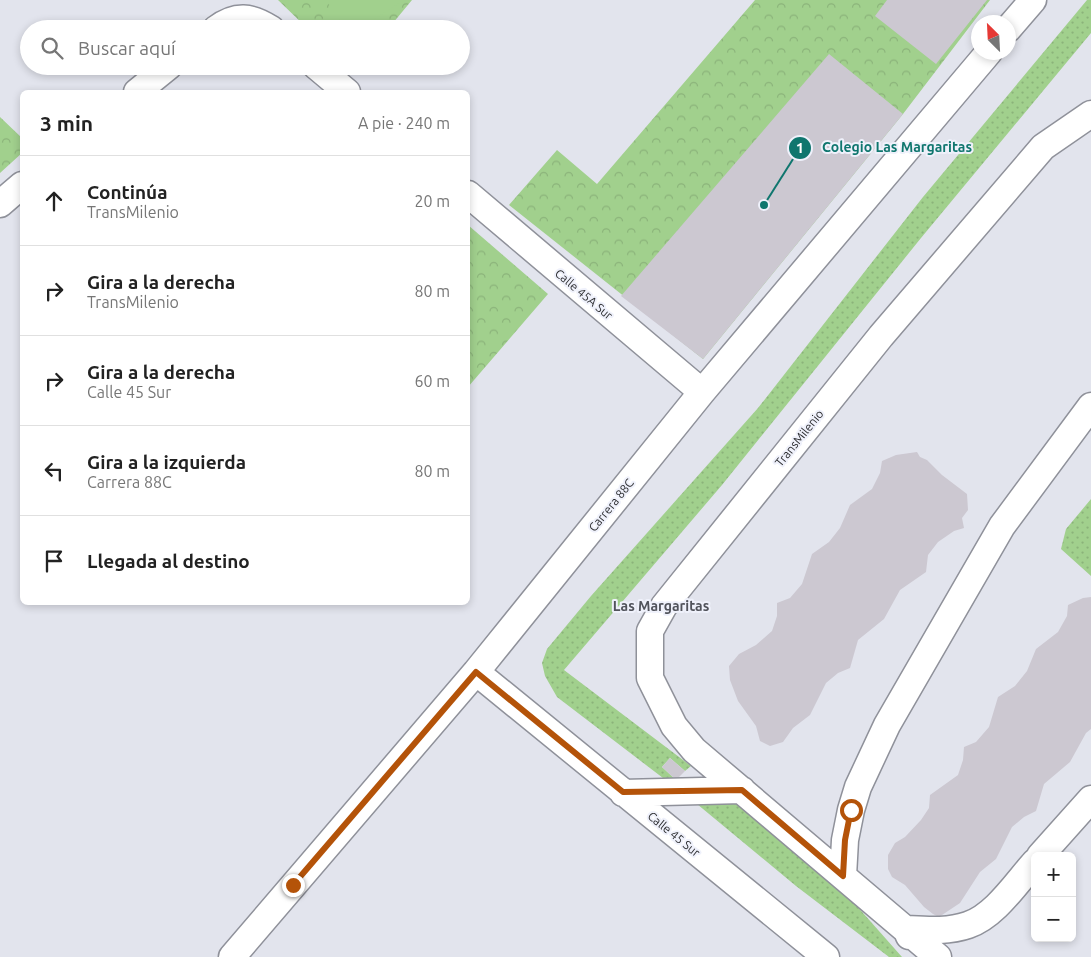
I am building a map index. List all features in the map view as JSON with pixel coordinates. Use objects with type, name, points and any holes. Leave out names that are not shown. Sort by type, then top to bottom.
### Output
[{"type":"street","points":[[1016,20],[1033,0]]},
{"type":"street","points":[[231,20],[247,17],[253,20]]},
{"type":"street","name":"Carrera 88C","points":[[232,957],[476,672],[702,392],[982,60]]},
{"type":"street","points":[[139,90],[158,75]]},
{"type":"street","points":[[327,75],[345,90]]},
{"type":"street","name":"TransMilenio","points":[[938,957],[694,750],[674,726],[650,678],[650,631],[664,606],[881,336],[1043,147],[1091,114]]},
{"type":"street","points":[[0,204],[20,187]]},
{"type":"street","name":"Calle 45A Sur","points":[[470,196],[702,392]]},
{"type":"street","points":[[843,876],[845,840],[851,810],[858,787],[887,725],[1002,526],[1091,406]]},
{"type":"street","name":"Calle 45 Sur","points":[[476,672],[826,957]]},
{"type":"street","points":[[623,792],[742,790]]},
{"type":"street","points":[[1044,852],[1091,799]]},
{"type":"street","points":[[918,957],[906,930],[941,930],[968,925],[992,910],[1031,866]]},
{"type":"green space","points":[[278,0],[412,0],[395,20],[299,20]]},
{"type":"green space","points":[[326,0],[404,0],[373,20],[339,20]]},
{"type":"green space","points":[[755,0],[990,0],[979,15],[971,15],[971,25],[903,114],[703,359],[509,205],[557,150],[597,184]]},
{"type":"green space","points":[[1087,0],[1091,0],[1091,33],[921,238],[722,485],[564,670],[691,766],[685,771],[670,758],[662,767],[676,780],[663,778],[557,697],[545,676],[542,663],[547,649],[591,596],[758,408],[923,197]]},
{"type":"green space","points":[[0,117],[20,136],[20,155],[0,173]]},
{"type":"green space","points":[[470,227],[548,294],[470,385]]},
{"type":"green space","points":[[1091,499],[1091,576],[1061,549],[1066,529]]},
{"type":"green space","points":[[735,803],[840,887],[902,957],[889,957],[796,886],[697,804]]},
{"type":"building","points":[[887,0],[987,0],[975,15],[971,15],[971,20],[936,64],[875,16]]},
{"type":"building","points":[[829,54],[903,114],[703,359],[621,296]]},
{"type":"building","points":[[917,452],[920,457],[927,460],[942,475],[967,494],[968,510],[962,518],[964,528],[954,531],[938,542],[928,555],[926,572],[900,590],[884,619],[858,640],[850,668],[838,673],[826,683],[810,715],[793,728],[783,742],[770,746],[760,741],[756,726],[738,701],[730,680],[729,666],[739,654],[756,645],[772,631],[777,616],[777,603],[790,598],[802,584],[812,554],[829,542],[840,528],[850,505],[872,489],[880,473],[882,461],[896,455]]},
{"type":"building","points":[[1091,597],[1091,729],[1086,733],[1070,762],[1044,784],[1036,811],[1024,817],[1012,827],[996,859],[980,872],[960,903],[939,917],[924,907],[905,885],[892,877],[888,869],[888,855],[895,843],[905,837],[921,820],[929,808],[930,795],[958,775],[963,760],[964,747],[976,742],[989,727],[998,697],[1015,686],[1027,671],[1036,649],[1058,632],[1067,616],[1068,605],[1083,598]]},
{"type":"building","points":[[670,758],[685,771],[676,780],[662,767]]},
{"type":"place","name":"Colegio Las Margaritas","points":[[764,205]]},
{"type":"district","name":"Las Margaritas","points":[[661,606]]},
{"type":"route","points":[[293,885],[476,672],[623,792],[742,790],[843,876],[845,840],[851,810]]}]
